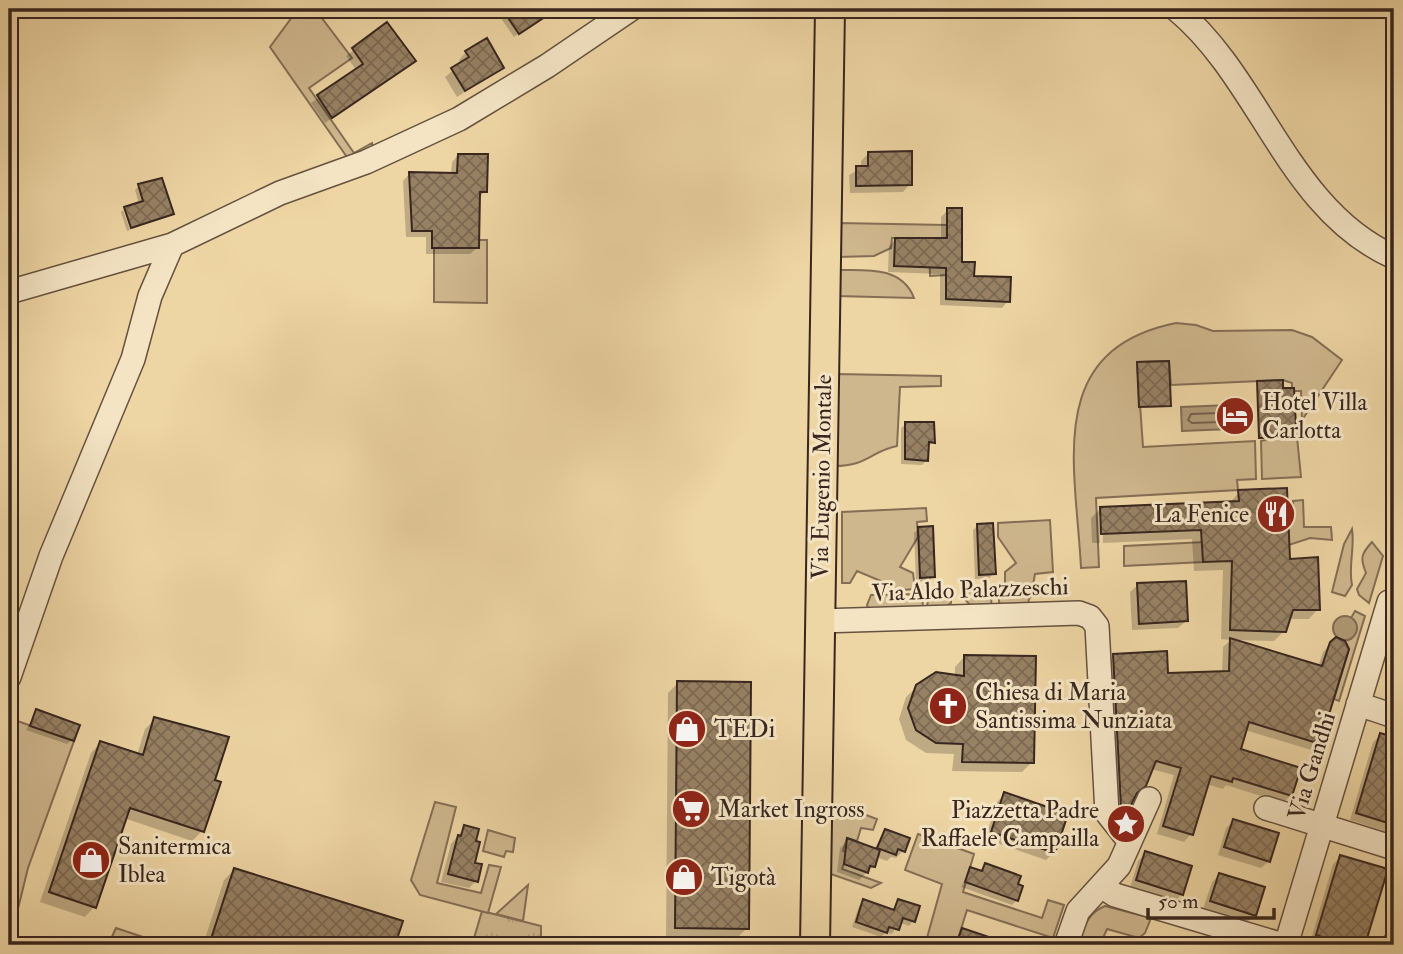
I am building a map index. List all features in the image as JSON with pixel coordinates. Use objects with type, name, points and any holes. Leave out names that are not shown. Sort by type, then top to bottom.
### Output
[{"type":"main road","name":"Via Eugenio Montale","points":[[815,945],[830,9]]},
{"type":"street","points":[[9,292],[172,245],[280,193],[366,162],[459,119],[547,66],[631,9]]},
{"type":"street","points":[[1176,9],[1225,64],[1323,205],[1347,226],[1394,257]]},
{"type":"street","points":[[9,677],[51,556],[134,359],[150,296],[172,245]]},
{"type":"street","name":"Via Gandhi","points":[[1284,945],[1389,602]]},
{"type":"street","name":"Via Aldo Palazzeschi","points":[[820,621],[1079,613],[1090,617],[1097,626],[1107,813],[1129,841]]},
{"type":"street","points":[[1358,705],[1394,716]]},
{"type":"street","points":[[1066,945],[1078,911],[1119,866],[1150,799]]},
{"type":"street","points":[[1266,807],[1394,848]]},
{"type":"street","points":[[1101,886],[1115,895],[1284,945]]},
{"type":"green space","points":[[298,9],[315,9],[352,58],[309,88],[354,153],[372,143],[373,148],[349,160],[270,47]]},
{"type":"green space","points":[[838,223],[947,225],[946,275],[930,276],[929,238],[892,238],[891,248],[874,256],[838,257]]},
{"type":"green space","points":[[479,240],[487,240],[487,303],[434,302],[434,248],[478,248]]},
{"type":"green space","points":[[837,270],[871,270],[892,275],[901,280],[914,298],[837,296]]},
{"type":"green space","points":[[1176,323],[1196,325],[1213,331],[1292,330],[1312,337],[1342,360],[1302,420],[1301,391],[1292,391],[1292,383],[1283,380],[1171,385],[1169,361],[1137,362],[1143,447],[1255,441],[1256,479],[1237,480],[1238,490],[1096,498],[1099,567],[1081,568],[1074,453],[1077,417],[1086,385],[1104,358],[1134,337]]},
{"type":"green space","points":[[836,374],[941,376],[941,386],[900,387],[897,446],[854,464],[834,466]]},
{"type":"green space","points":[[1296,427],[1301,477],[1262,479],[1261,441],[1280,437],[1280,428]]},
{"type":"green space","points":[[1303,500],[1304,527],[1331,527],[1332,540],[1310,538],[1289,545],[1288,522],[1294,520],[1293,501]]},
{"type":"green space","points":[[926,508],[927,521],[917,522],[918,537],[900,567],[913,573],[915,589],[889,591],[888,584],[857,571],[850,583],[842,583],[842,512]]},
{"type":"green space","points":[[1050,520],[1053,572],[1035,574],[1033,585],[1005,586],[1005,572],[1016,563],[998,537],[998,523]]},
{"type":"green space","points":[[1352,529],[1352,585],[1345,596],[1332,592],[1344,544]]},
{"type":"green space","points":[[1226,541],[1203,554],[1203,562],[1124,566],[1124,546]]},
{"type":"green space","points":[[1372,542],[1383,556],[1369,603],[1359,595],[1357,589],[1366,573],[1363,556]]},
{"type":"green space","points":[[992,586],[991,609],[970,605],[964,598],[963,587]]},
{"type":"green space","points":[[951,588],[951,603],[940,610],[927,608],[929,589]]},
{"type":"green space","points":[[1036,590],[1029,599],[1027,608],[1000,609],[998,592]]},
{"type":"green space","points":[[922,594],[923,608],[869,612],[867,605],[871,595]]},
{"type":"green space","points":[[1355,611],[1365,616],[1339,701],[1334,699],[1349,649],[1345,641],[1351,639],[1357,629],[1351,618]]},
{"type":"green space","points":[[9,718],[74,741],[28,868],[9,945]]},
{"type":"green space","points":[[435,802],[456,807],[437,883],[481,893],[489,865],[501,867],[488,913],[420,895],[411,880]]},
{"type":"green space","points":[[842,806],[877,819],[873,830],[861,828],[857,841],[847,838],[843,851],[848,853],[842,869],[881,883],[871,888],[828,873],[829,816]]},
{"type":"green space","points":[[488,830],[515,838],[513,852],[506,851],[504,857],[483,851]]},
{"type":"green space","points":[[918,834],[974,854],[963,892],[1042,918],[1048,900],[1064,905],[1053,938],[967,910],[956,945],[925,945],[942,884],[905,870]]},
{"type":"green space","points":[[528,885],[523,921],[496,914]]},
{"type":"green space","points":[[1105,906],[1151,918],[1145,933],[1139,938],[1107,929],[1100,945],[1078,945],[1090,917]]},
{"type":"green space","points":[[482,911],[541,926],[541,945],[472,945]]},
{"type":"green space","points":[[116,928],[167,945],[108,945]]},
{"type":"water","points":[[1230,405],[1230,429],[1182,431],[1181,407]]},
{"type":"water","points":[[1345,616],[1356,623],[1357,628],[1350,639],[1345,640],[1334,633],[1333,628],[1340,617]]},
{"type":"building","points":[[502,9],[557,9],[519,34]]},
{"type":"building","points":[[387,22],[416,61],[332,118],[317,95],[363,64],[352,48]]},
{"type":"building","points":[[487,38],[504,68],[465,91],[451,68],[469,57],[465,51]]},
{"type":"building","points":[[912,151],[912,185],[856,186],[856,166],[868,166],[868,152]]},
{"type":"building","points":[[458,154],[488,154],[487,192],[480,192],[479,248],[432,248],[432,231],[412,231],[409,172],[457,173]]},
{"type":"building","points":[[162,178],[174,214],[131,228],[124,207],[143,201],[138,184]]},
{"type":"building","points":[[947,208],[962,208],[962,262],[975,262],[974,276],[1011,277],[1010,302],[946,299],[946,268],[894,266],[895,238],[947,238]]},
{"type":"building","points":[[1169,361],[1171,406],[1139,407],[1137,362]]},
{"type":"building","points":[[1283,380],[1283,388],[1294,388],[1296,427],[1280,428],[1280,438],[1259,438],[1257,381]]},
{"type":"building","points":[[905,422],[934,422],[935,443],[929,442],[928,461],[905,459]]},
{"type":"building","points":[[1287,488],[1290,559],[1318,557],[1320,610],[1293,610],[1286,632],[1230,630],[1232,561],[1203,562],[1201,530],[1101,534],[1100,507],[1239,501],[1238,490]]},
{"type":"building","points":[[993,523],[996,574],[979,575],[977,524]]},
{"type":"building","points":[[933,526],[935,577],[920,578],[918,527]]},
{"type":"building","points":[[1186,581],[1188,621],[1139,624],[1137,583]]},
{"type":"building","points":[[1336,637],[1345,641],[1349,649],[1320,744],[1249,722],[1241,749],[1301,768],[1292,796],[1233,778],[1232,782],[1211,776],[1193,835],[1163,826],[1181,768],[1156,761],[1146,786],[1137,793],[1128,811],[1121,807],[1113,654],[1167,651],[1168,673],[1229,671],[1230,638],[1322,666],[1330,642]]},
{"type":"building","points":[[964,655],[1036,656],[1034,763],[962,762],[963,744],[936,743],[916,730],[908,708],[916,685],[936,672],[964,676]]},
{"type":"building","points":[[677,681],[751,682],[749,929],[675,928]]},
{"type":"building","points":[[36,709],[80,725],[74,741],[30,726]]},
{"type":"building","points":[[154,717],[229,737],[215,780],[221,782],[204,832],[130,808],[96,908],[49,892],[100,741],[143,755]]},
{"type":"building","points":[[1380,733],[1394,737],[1394,825],[1356,813]]},
{"type":"building","points":[[1004,792],[1068,814],[1055,853],[991,832]]},
{"type":"building","points":[[1233,819],[1279,833],[1270,862],[1224,847]]},
{"type":"building","points":[[464,825],[479,829],[476,841],[480,842],[475,863],[482,864],[478,882],[448,874],[458,835],[461,836]]},
{"type":"building","points":[[885,829],[910,838],[905,852],[898,849],[896,855],[877,848]]},
{"type":"building","points":[[847,838],[880,850],[875,867],[870,866],[868,873],[844,864]]},
{"type":"building","points":[[1145,851],[1192,866],[1183,895],[1136,880]]},
{"type":"building","points":[[1340,855],[1388,869],[1365,945],[1348,945],[1316,935]]},
{"type":"building","points":[[985,863],[1021,876],[1018,884],[1023,886],[1018,901],[965,882],[970,867],[982,871]]},
{"type":"building","points":[[234,868],[403,921],[395,945],[209,945]]},
{"type":"building","points":[[1219,873],[1265,887],[1256,916],[1210,901]]},
{"type":"building","points":[[863,899],[894,910],[898,899],[920,906],[915,922],[903,918],[899,930],[889,927],[887,933],[856,922]]},
{"type":"building","points":[[962,928],[1007,943],[956,945]]},
{"type":"place","name":"Hotel Villa Carlotta","points":[[1235,416]]},
{"type":"place","name":"La Fenice","points":[[1276,514]]},
{"type":"place","name":"Chiesa di Maria Santissima Nunziata","points":[[948,706]]},
{"type":"place","name":"TEDi","points":[[687,729]]},
{"type":"place","name":"Market Ingross","points":[[691,809]]},
{"type":"place","name":"Piazzetta Padre Raffaele Campailla","points":[[1126,824]]},
{"type":"place","name":"Sanitermica Iblea","points":[[91,860]]},
{"type":"place","name":"Tigotà","points":[[684,877]]}]
